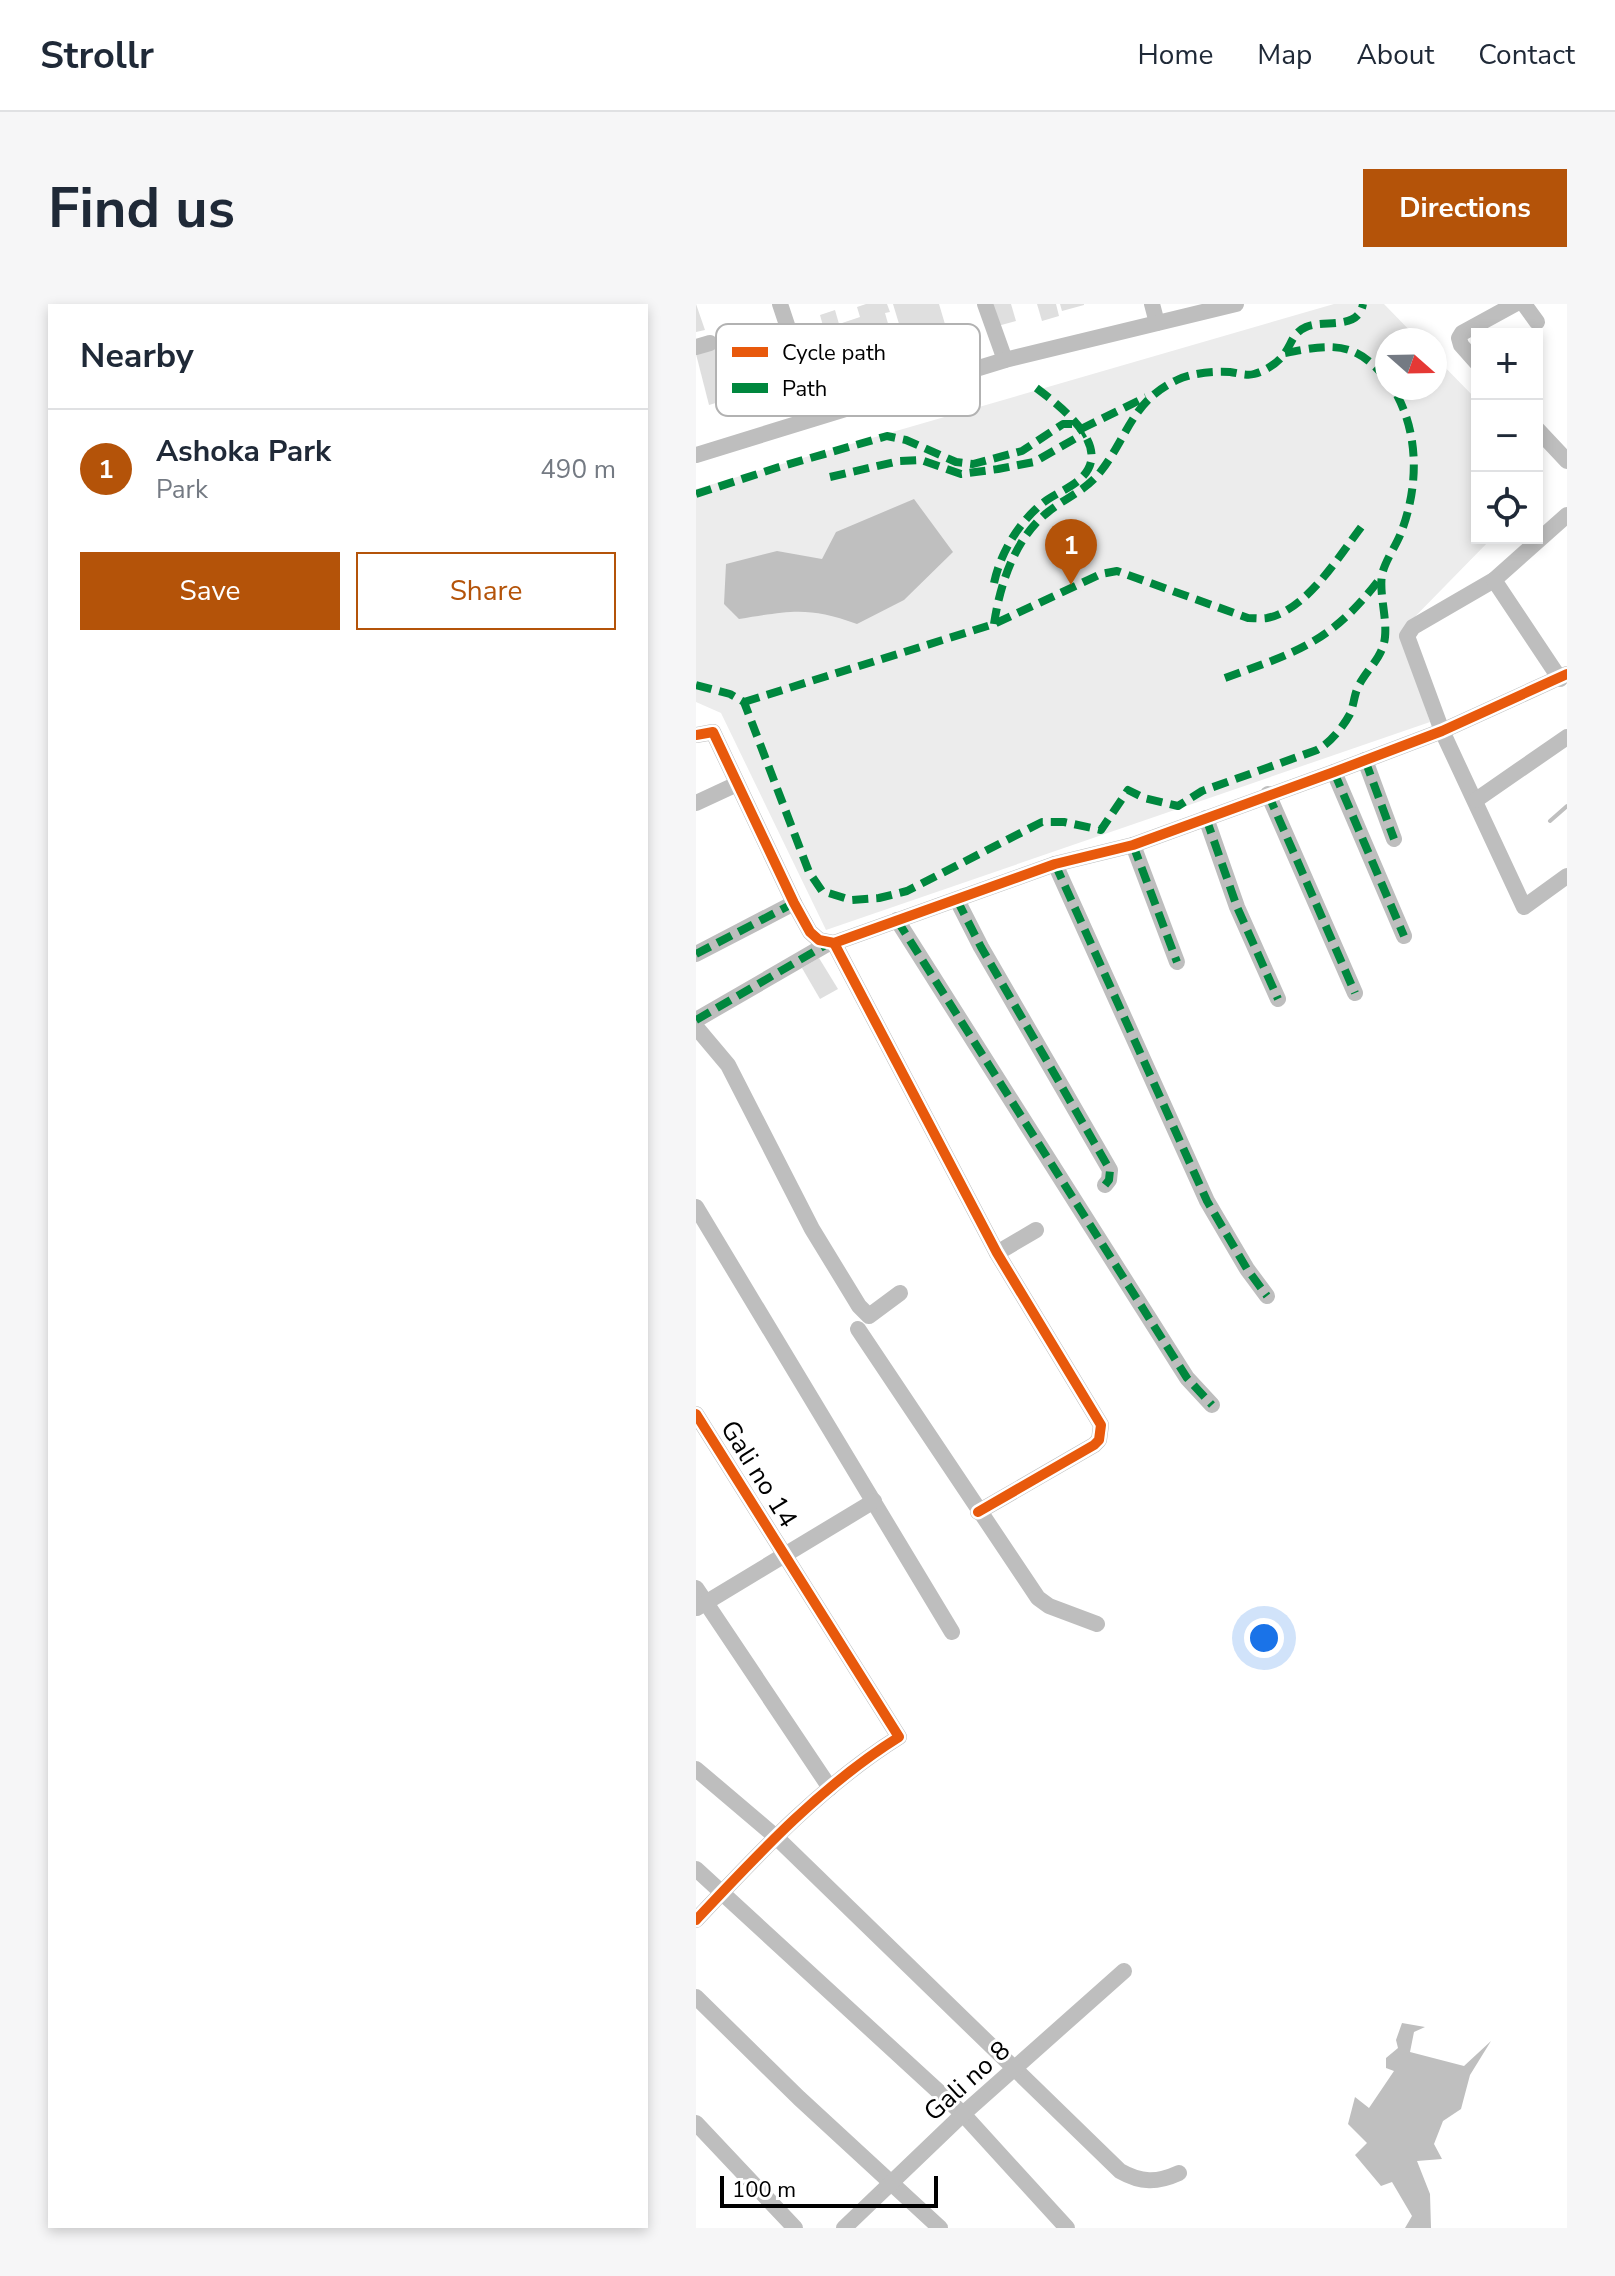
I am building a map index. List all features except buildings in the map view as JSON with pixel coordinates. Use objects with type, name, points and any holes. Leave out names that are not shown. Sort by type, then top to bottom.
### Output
[{"type":"street","points":[[780,304],[787,324]]},
{"type":"street","points":[[985,304],[1005,360]]},
{"type":"street","points":[[1152,304],[1157,323]]},
{"type":"street","points":[[980,367],[1236,304]]},
{"type":"street","points":[[1471,328],[1515,304]]},
{"type":"street","points":[[1524,304],[1537,322]]},
{"type":"street","points":[[1471,328],[1459,338],[1471,356]]},
{"type":"street","points":[[696,455],[814,416]]},
{"type":"street","points":[[1543,435],[1567,461]]},
{"type":"street","points":[[1567,515],[1494,580],[1413,627],[1407,636],[1442,731],[1524,907],[1567,876]]},
{"type":"street","points":[[696,1020],[831,943],[1055,864],[1133,845],[1442,731],[1564,677],[1494,580]]},
{"type":"street","points":[[696,735],[713,732],[794,903],[813,936],[831,943],[997,1253],[1098,1418],[1101,1433],[1094,1445],[978,1512]]},
{"type":"street","points":[[1476,800],[1567,737]]},
{"type":"street","points":[[1365,760],[1394,839]]},
{"type":"street","points":[[1334,772],[1404,936]]},
{"type":"street","points":[[696,803],[737,784]]},
{"type":"street","points":[[1268,794],[1355,993]]},
{"type":"street","points":[[1206,818],[1237,907],[1278,999]]},
{"type":"street","points":[[1133,845],[1177,962]]},
{"type":"street","points":[[1055,864],[1207,1201],[1247,1269],[1267,1296]]},
{"type":"street","points":[[957,900],[1110,1170],[1105,1185]]},
{"type":"street","points":[[696,954],[794,903]]},
{"type":"street","points":[[897,920],[1187,1378],[1212,1405]]},
{"type":"street","points":[[696,1027],[728,1065],[812,1229],[859,1306],[869,1316],[900,1293]]},
{"type":"street","points":[[696,1207],[952,1632]]},
{"type":"street","points":[[997,1253],[1036,1230]]},
{"type":"street","points":[[858,1329],[1038,1598],[1049,1606],[1097,1624]]},
{"type":"street","name":"Gali no 14","points":[[696,1414],[899,1737],[830,1788]]},
{"type":"street","points":[[696,1920],[776,1837],[830,1788],[699,1600],[784,1556],[874,1501]]},
{"type":"street","points":[[696,1769],[776,1837],[1120,2171],[1137,2180],[1147,2181],[1179,2173]]},
{"type":"street","points":[[696,1869],[963,2114],[1067,2228]]},
{"type":"street","name":"Gali no 8","points":[[844,2228],[963,2114],[1124,1971]]},
{"type":"street","points":[[696,1997],[799,2098],[940,2228]]},
{"type":"street","points":[[696,2123],[795,2228]]},
{"type":"shaded area","points":[[1334,304],[1384,304],[1407,328],[1375,328],[1375,400],[1447,400],[1447,369],[1471,394],[1471,544],[1486,544],[1400,632],[1430,722],[826,930],[721,713],[696,702],[696,489],[948,416],[980,416],[980,407]]},
{"type":"shaded area","points":[[914,499],[953,552],[904,600],[857,624],[812,612],[739,619],[724,604],[726,564],[777,551],[822,559],[836,532]]},
{"type":"shaded area","points":[[1402,2023],[1425,2027],[1414,2032],[1410,2052],[1464,2066],[1491,2041],[1470,2075],[1461,2109],[1443,2121],[1434,2144],[1442,2159],[1417,2161],[1430,2194],[1431,2228],[1405,2228],[1412,2216],[1392,2182],[1381,2186],[1355,2155],[1367,2143],[1348,2124],[1355,2097],[1369,2108],[1394,2071],[1386,2068],[1386,2058],[1398,2048],[1396,2040]]},
{"type":"waterway","points":[[1550,821],[1567,806]]},
{"type":"marked path","points":[[994,624],[1005,578],[1026,535],[1048,512],[1095,478],[1150,398],[1177,380],[1189,376],[1217,372],[1251,375],[1262,371],[1281,357],[1301,329],[1348,321],[1355,318],[1363,304]]},
{"type":"marked path","points":[[1285,353],[1342,348],[1375,367]]},
{"type":"marked path","points":[[994,583],[1005,552],[1022,524],[1042,504],[1079,480],[1089,467],[1091,454],[1088,440],[1079,427],[1055,402],[1031,384]]},
{"type":"marked path","points":[[1081,429],[1146,397]]},
{"type":"marked path","points":[[696,685],[730,694],[744,702],[809,872],[822,891],[851,900],[879,898],[907,891],[1042,822],[1064,822],[1101,830],[1128,790],[1144,798],[1178,806],[1202,791],[1317,750],[1331,739],[1347,719],[1359,685],[1384,644],[1382,575],[1408,512],[1413,476],[1412,440],[1399,400]]},
{"type":"marked path","points":[[696,494],[887,436],[906,440],[956,462],[973,464],[1022,451],[1063,424],[1072,424],[1081,429]]},
{"type":"marked path","points":[[830,477],[899,461],[921,460],[961,474],[998,469],[1034,462],[1085,433]]},
{"type":"marked path","points":[[744,702],[994,624],[1101,574],[1117,571],[1248,618],[1267,618],[1282,613],[1309,593],[1362,526]]},
{"type":"marked path","points":[[1225,678],[1295,651],[1331,630],[1382,576]]},
{"type":"marked path","points":[[1365,760],[1394,839]]},
{"type":"marked path","points":[[1334,772],[1404,936]]},
{"type":"marked path","points":[[1268,794],[1355,993]]},
{"type":"marked path","points":[[1206,818],[1237,907],[1278,999]]},
{"type":"marked path","points":[[1133,845],[1177,962]]},
{"type":"marked path","points":[[1055,864],[1207,1201],[1247,1269],[1267,1296]]},
{"type":"marked path","points":[[957,900],[1110,1170],[1105,1185]]},
{"type":"marked path","points":[[696,954],[794,903]]},
{"type":"marked path","points":[[897,920],[1187,1378],[1212,1405]]},
{"type":"marked path","points":[[696,1020],[829,943]]},
{"type":"cycle path","points":[[696,735],[713,732],[810,932],[819,940],[834,943],[1055,864],[1133,845],[1334,772],[1442,731],[1567,674]]},
{"type":"cycle path","points":[[834,943],[997,1253],[1101,1425],[1099,1440],[1094,1445],[978,1512]]},
{"type":"cycle path","points":[[696,1414],[899,1737],[817,1799],[696,1920]]},
{"type":"place","name":"Ashoka Park","points":[[1071,585]]}]
